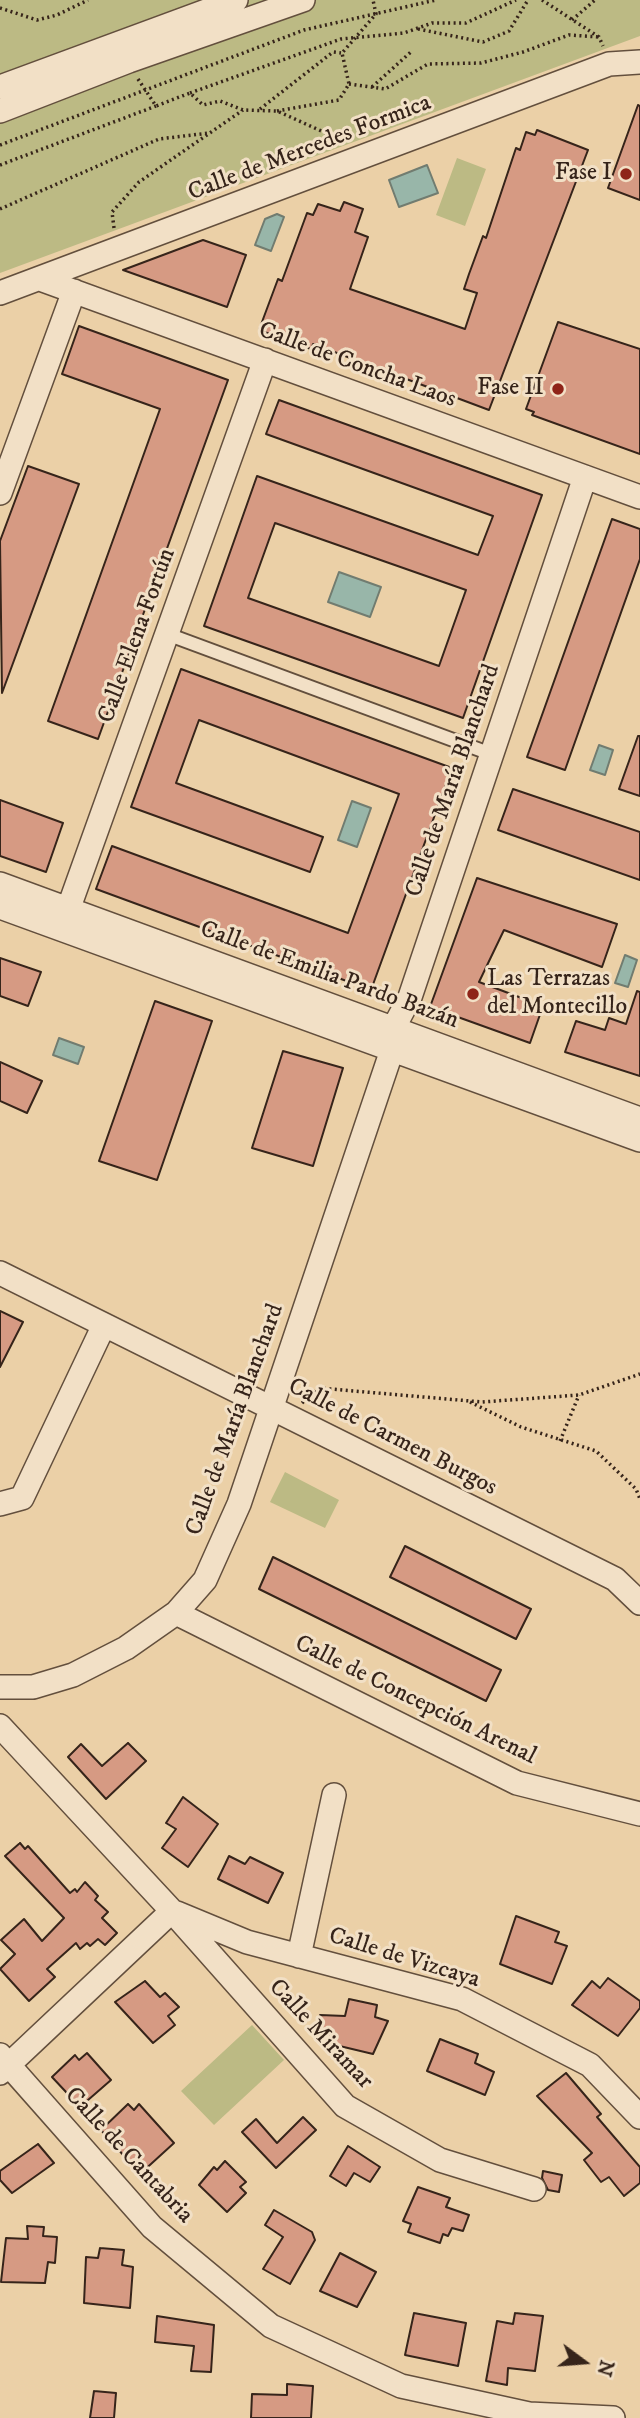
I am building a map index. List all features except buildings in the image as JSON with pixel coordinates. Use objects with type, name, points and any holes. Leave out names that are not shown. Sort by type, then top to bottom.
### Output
[{"type":"street","points":[[0,87],[236,0]]},
{"type":"street","points":[[0,111],[129,61],[303,0]]},
{"type":"street","name":"Calle de Mercedes Formica","points":[[0,293],[609,64],[640,62]]},
{"type":"street","points":[[0,493],[85,295],[108,253]]},
{"type":"street","name":"Calle de Concha Laos","points":[[40,279],[640,497]]},
{"type":"street","name":"Calle Elena Fortún","points":[[65,919],[265,360]]},
{"type":"street","name":"Calle de María Blanchard","points":[[0,1687],[33,1687],[74,1675],[126,1648],[176,1613],[205,1580],[239,1504],[393,1039],[410,997],[585,477]]},
{"type":"street","name":"Calle de Emilia Pardo Bazán","points":[[0,884],[65,919],[320,1024],[354,1025],[375,1032],[640,1140]]},
{"type":"street","name":"Calle de Emilia Pardo Bazán","points":[[0,907],[65,919],[393,1039],[640,1119]]},
{"type":"street","name":"Calle de Carmen Burgos","points":[[0,1273],[615,1579],[640,1603]]},
{"type":"street","points":[[0,1504],[22,1497],[104,1325]]},
{"type":"street","name":"Calle de Concepción Arenal","points":[[176,1613],[517,1783],[640,1814]]},
{"type":"street","name":"Calle de Vizcaya","points":[[0,1726],[172,1911],[247,1942],[462,1999],[590,2065],[640,2117]]},
{"type":"street","points":[[299,1956],[334,1795]]},
{"type":"street","points":[[3,2064],[172,1911]]},
{"type":"street","name":"Calle Miramar","points":[[172,1911],[345,2106],[440,2160],[534,2189]]},
{"type":"street","points":[[226,1971],[247,1942]]},
{"type":"street","name":"Calle de Cantabria","points":[[3,2064],[152,2227],[271,2326],[401,2386],[529,2414],[613,2418]]},
{"type":"lane","points":[[167,634],[491,754]]},
{"type":"path","points":[[0,8],[37,20],[57,15],[88,0]]},
{"type":"path","points":[[373,0],[376,14]]},
{"type":"path","points":[[0,145],[304,30],[436,0]]},
{"type":"path","points":[[0,165],[341,39],[404,33],[432,23],[466,23],[516,0]]},
{"type":"path","points":[[417,28],[483,42],[509,32],[528,0]]},
{"type":"path","points":[[542,0],[600,37],[609,64]]},
{"type":"path","points":[[572,20],[595,0]]},
{"type":"path","points":[[259,111],[333,52],[342,52],[376,14]]},
{"type":"path","points":[[349,84],[385,89],[428,64],[481,63],[523,52],[569,35],[600,37]]},
{"type":"path","points":[[372,87],[412,51]]},
{"type":"path","points":[[190,93],[203,104],[219,101],[243,110],[259,111],[277,111],[339,100],[349,84],[342,52]]},
{"type":"path","points":[[129,61],[156,106]]},
{"type":"path","points":[[108,253],[112,212],[139,182],[243,110]]},
{"type":"path","points":[[277,111],[337,138],[345,163]]},
{"type":"path","points":[[0,209],[159,139],[209,133]]},
{"type":"path","points":[[291,1418],[305,1398],[319,1388],[468,1401],[579,1395],[640,1374]]},
{"type":"path","points":[[560,1441],[579,1395]]},
{"type":"path","points":[[468,1401],[522,1427],[596,1451],[636,1489],[640,1499]]},
{"type":"shaded area","points":[[0,0],[640,0],[640,36],[0,273]]},
{"type":"shaded area","points":[[457,158],[486,169],[465,226],[436,215]]},
{"type":"shaded area","points":[[427,165],[438,193],[399,207],[389,180]]},
{"type":"shaded area","points":[[277,214],[284,217],[271,251],[255,245],[265,219]]},
{"type":"shaded area","points":[[339,572],[381,587],[370,617],[328,602]]},
{"type":"shaded area","points":[[599,745],[613,750],[605,775],[590,770]]},
{"type":"shaded area","points":[[352,801],[371,808],[357,847],[338,840]]},
{"type":"shaded area","points":[[625,955],[637,960],[628,987],[615,983]]},
{"type":"shaded area","points":[[59,1038],[84,1047],[78,1064],[53,1055]]},
{"type":"shaded area","points":[[285,1472],[339,1500],[325,1528],[270,1502]]},
{"type":"shaded area","points":[[252,2025],[284,2060],[214,2125],[181,2091]]},
{"type":"place","name":"Fase I","points":[[626,174]]},
{"type":"place","name":"Fase II","points":[[558,389]]},
{"type":"place","name":"Las Terrazas del Montecillo","points":[[473,994]]}]
